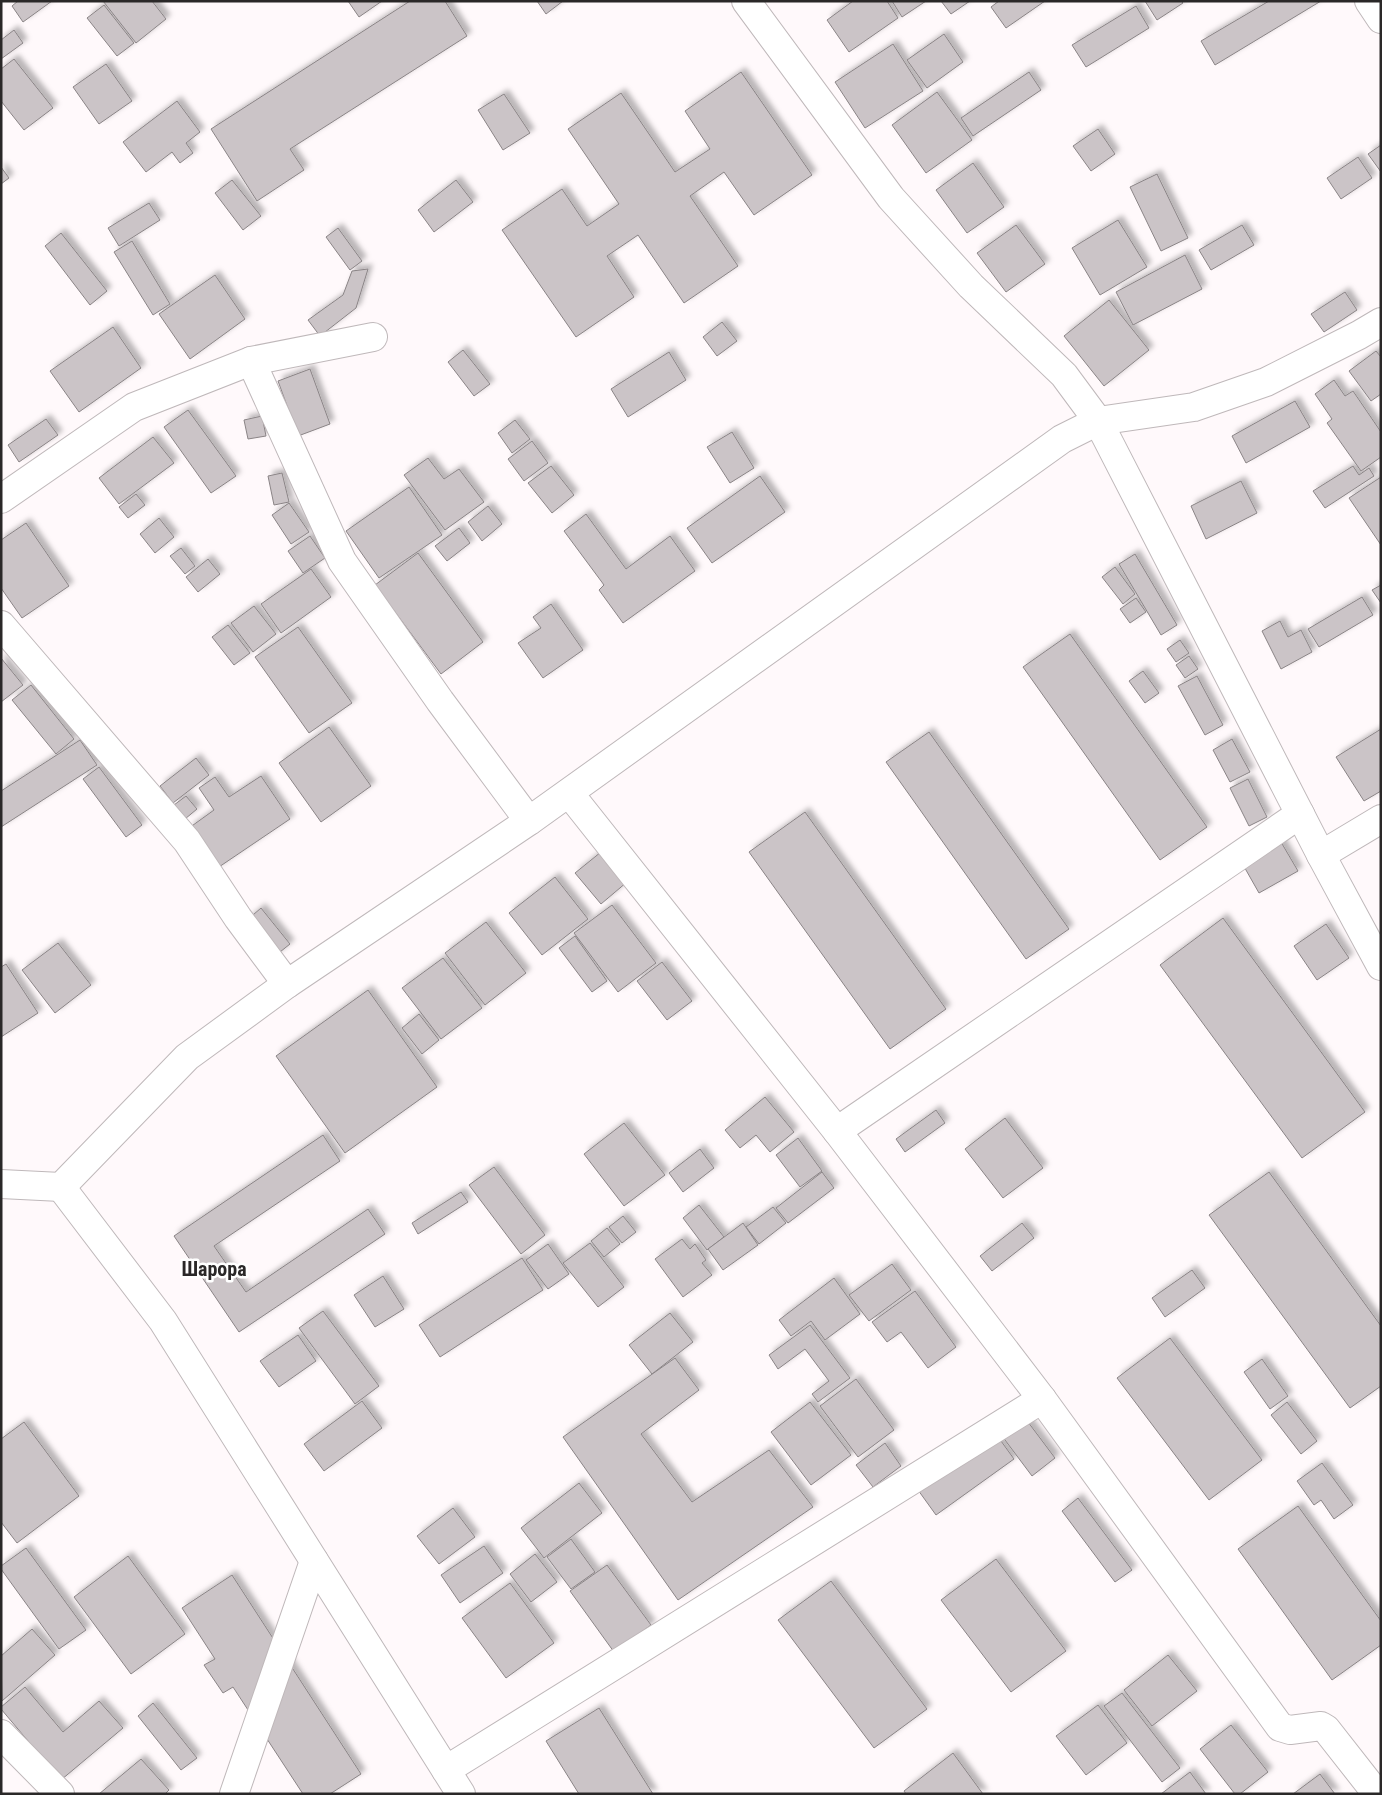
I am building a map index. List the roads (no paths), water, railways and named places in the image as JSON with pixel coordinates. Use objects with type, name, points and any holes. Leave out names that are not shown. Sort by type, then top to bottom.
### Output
[{"type":"street","points":[[746,1],[892,198],[970,286],[1064,375],[1098,421],[1321,855],[1381,966]]},
{"type":"street","points":[[1369,1],[1381,19]]},
{"type":"street","points":[[1,1184],[62,1187],[187,1057],[287,984],[529,822],[1062,439],[1098,421],[1194,407],[1266,382],[1381,322]]},
{"type":"street","points":[[1,499],[134,407],[251,361],[373,337]]},
{"type":"street","points":[[251,361],[342,561],[529,822]]},
{"type":"street","points":[[1,625],[187,841],[238,918],[287,984]]},
{"type":"street","points":[[569,793],[837,1131],[1042,1399],[1280,1727],[1290,1730],[1321,1726],[1326,1729],[1377,1794]]},
{"type":"street","points":[[837,1131],[1300,814]]},
{"type":"street","points":[[1321,855],[1381,819]]},
{"type":"street","points":[[62,1187],[163,1321],[461,1794]]},
{"type":"street","points":[[446,1770],[1042,1399]]},
{"type":"street","points":[[234,1794],[314,1562]]},
{"type":"street","points":[[1,1734],[60,1794]]},
{"type":"district","name":"Шарора","points":[[214,1269]]}]
